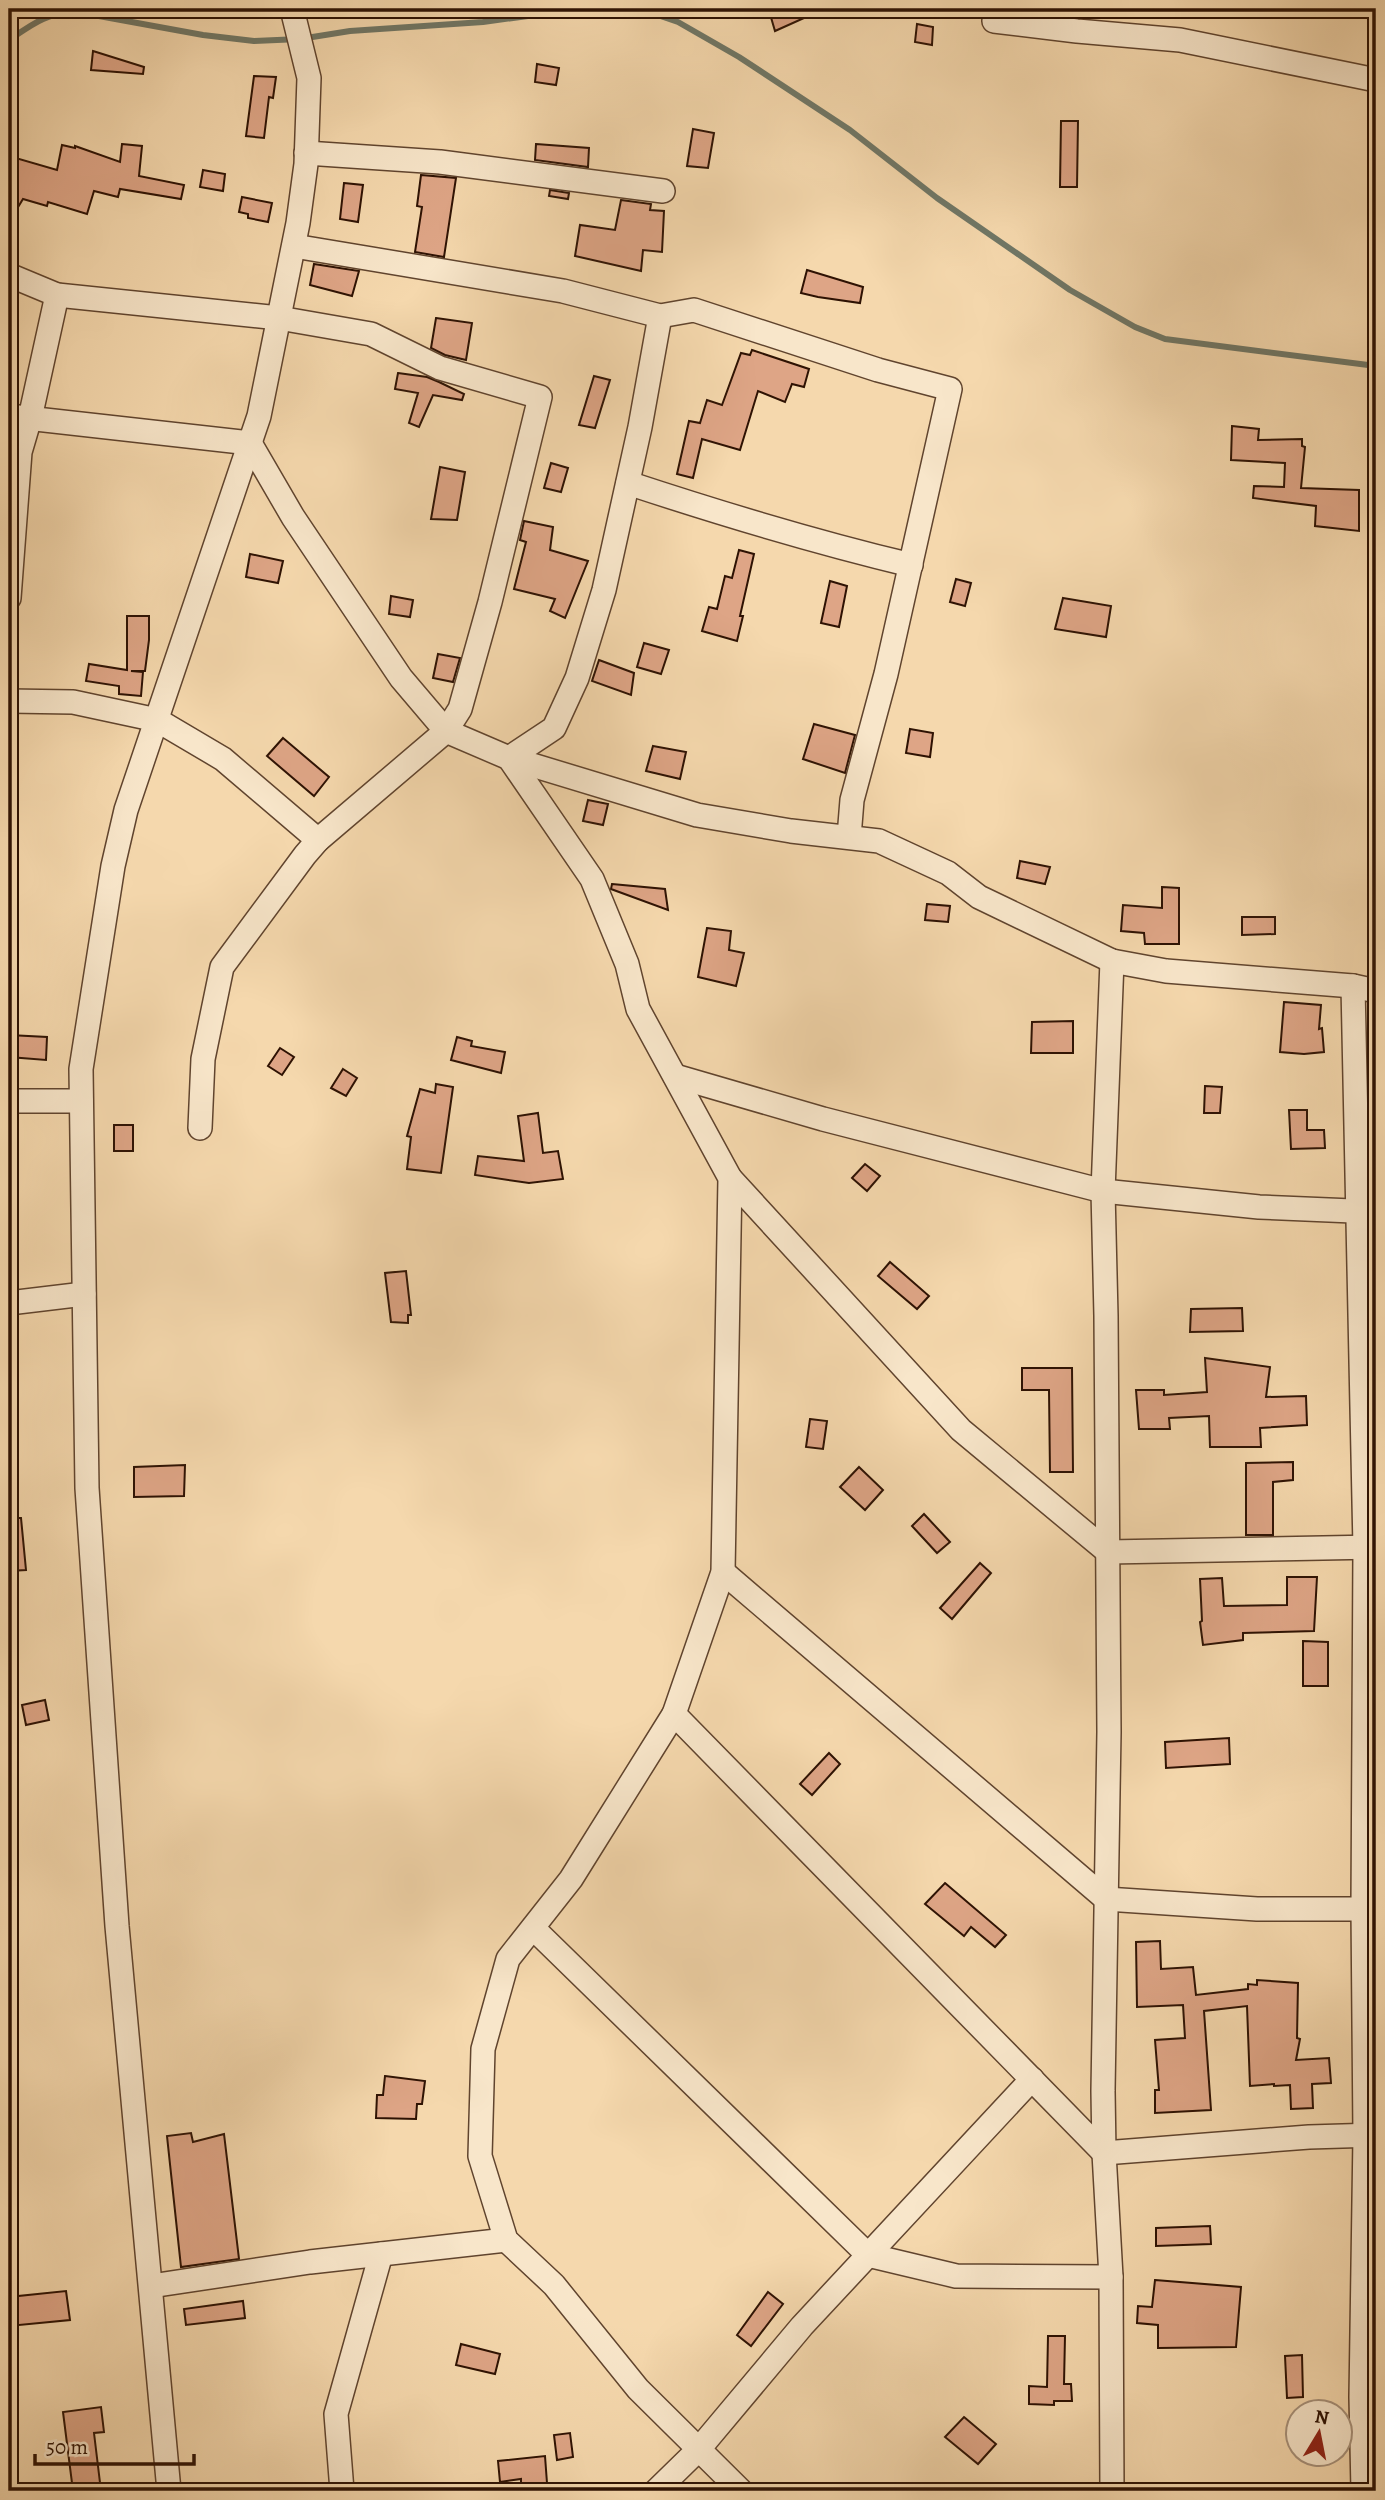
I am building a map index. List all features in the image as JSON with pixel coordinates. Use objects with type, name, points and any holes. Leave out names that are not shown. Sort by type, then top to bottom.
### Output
[{"type":"street","points":[[169,2491],[117,1926],[87,1488],[81,1069],[113,866],[126,810],[259,416],[294,246],[306,153],[309,78],[292,9]]},
{"type":"street","points":[[996,9],[994,21],[1077,20],[1376,80]]},
{"type":"street","points":[[306,153],[440,162],[663,191]]},
{"type":"street","points":[[294,246],[564,291],[660,316],[694,310],[878,370],[950,389],[886,674],[852,800],[849,837]]},
{"type":"street","points":[[9,275],[57,295],[279,318],[371,334],[440,368],[541,397],[487,615],[460,709],[446,732],[318,840],[304,855],[222,967],[203,1059],[200,1128]]},
{"type":"street","points":[[9,598],[20,452],[19,417],[57,295]]},
{"type":"street","points":[[509,758],[554,727],[577,678],[604,590],[660,316]]},
{"type":"street","points":[[19,417],[250,443]]},
{"type":"street","points":[[250,443],[293,517],[401,678],[446,732],[509,758],[697,815],[791,831],[879,841],[947,873],[979,897],[1112,961],[1166,971],[1376,990]]},
{"type":"street","points":[[628,483],[725,515],[911,565]]},
{"type":"street","points":[[9,701],[73,702],[157,720],[223,759],[318,840]]},
{"type":"street","points":[[509,758],[592,879],[627,964],[638,1009],[730,1178],[961,1430],[1108,1552],[1370,1548]]},
{"type":"street","points":[[1112,961],[1103,1191],[1109,1732],[1104,2153],[1111,2277],[1112,2491]]},
{"type":"street","points":[[1353,986],[1368,1212],[1371,2135],[1361,2397],[1363,2491]]},
{"type":"street","points":[[675,1076],[823,1119],[1103,1191],[1259,1207],[1368,1212]]},
{"type":"street","points":[[9,1101],[81,1101]]},
{"type":"street","points":[[730,1178],[723,1572],[674,1714],[571,1880],[508,1959],[483,2049],[480,2156],[506,2240],[554,2285],[638,2389],[741,2491]]},
{"type":"street","points":[[9,1303],[84,1294]]},
{"type":"street","points":[[723,1572],[1106,1899],[1257,1909],[1369,1909]]},
{"type":"street","points":[[674,1714],[1104,2153]]},
{"type":"street","points":[[533,1928],[868,2255],[956,2276],[1111,2277]]},
{"type":"street","points":[[656,2491],[699,2449],[802,2326],[1032,2079]]},
{"type":"street","points":[[1104,2153],[1309,2137],[1371,2135]]},
{"type":"street","points":[[151,2286],[310,2262],[506,2240]]},
{"type":"street","points":[[342,2491],[335,2414],[381,2254]]},
{"type":"building","points":[[789,9],[822,10],[775,31],[770,14]]},
{"type":"building","points":[[917,24],[933,27],[932,45],[915,42]]},
{"type":"building","points":[[93,51],[144,67],[143,74],[91,70]]},
{"type":"building","points":[[537,64],[559,68],[556,85],[535,82]]},
{"type":"building","points":[[254,76],[276,77],[273,98],[269,97],[264,138],[246,136]]},
{"type":"building","points":[[1061,121],[1078,121],[1077,187],[1060,187]]},
{"type":"building","points":[[693,129],[714,133],[708,168],[687,166]]},
{"type":"building","points":[[122,144],[142,146],[139,176],[184,185],[181,199],[120,189],[118,197],[94,191],[87,214],[48,202],[47,206],[23,199],[9,222],[9,156],[57,170],[62,145],[75,146],[120,162]]},
{"type":"building","points":[[536,144],[589,148],[588,167],[535,160]]},
{"type":"building","points":[[203,170],[225,174],[223,191],[200,187]]},
{"type":"building","points":[[421,175],[456,178],[444,257],[415,252],[422,207],[417,206]]},
{"type":"building","points":[[344,183],[363,185],[358,222],[340,219]]},
{"type":"building","points":[[550,190],[569,193],[568,199],[549,196]]},
{"type":"building","points":[[242,197],[272,203],[268,222],[248,218],[248,214],[239,212]]},
{"type":"building","points":[[621,200],[651,204],[650,210],[664,211],[662,252],[643,250],[641,271],[575,256],[580,225],[615,230]]},
{"type":"building","points":[[314,264],[359,271],[352,296],[310,285]]},
{"type":"building","points":[[807,270],[863,287],[860,303],[801,293]]},
{"type":"building","points":[[436,318],[472,323],[466,360],[431,348]]},
{"type":"building","points":[[752,350],[809,369],[804,387],[792,384],[785,402],[758,391],[740,450],[702,439],[693,478],[677,474],[689,421],[700,423],[707,400],[722,405],[741,353],[750,355]]},
{"type":"building","points":[[398,373],[427,377],[439,382],[464,394],[462,400],[433,395],[419,427],[409,423],[418,393],[395,389]]},
{"type":"building","points":[[594,376],[610,380],[595,428],[579,425]]},
{"type":"building","points":[[1232,426],[1259,429],[1258,440],[1302,439],[1302,446],[1305,447],[1301,488],[1359,490],[1359,531],[1315,526],[1316,506],[1253,498],[1254,486],[1284,487],[1285,463],[1231,460]]},
{"type":"building","points":[[551,463],[568,468],[561,492],[544,488]]},
{"type":"building","points":[[440,467],[465,472],[457,520],[431,519]]},
{"type":"building","points":[[524,521],[553,527],[550,550],[588,561],[565,618],[550,611],[555,599],[514,589],[526,542],[520,540]]},
{"type":"building","points":[[739,550],[754,554],[737,641],[702,631],[709,607],[717,609],[725,576],[732,578]]},
{"type":"building","points":[[250,554],[283,561],[278,583],[246,577]]},
{"type":"building","points":[[956,579],[971,583],[965,606],[950,602]]},
{"type":"building","points":[[830,581],[847,586],[839,627],[821,623]]},
{"type":"building","points":[[391,596],[413,600],[410,617],[389,614]]},
{"type":"building","points":[[1063,598],[1111,606],[1106,637],[1055,629]]},
{"type":"building","points":[[127,616],[149,616],[145,671],[131,671],[143,672],[141,696],[119,694],[119,686],[86,681],[89,664],[127,670]]},
{"type":"building","points":[[644,643],[669,650],[661,674],[637,667]]},
{"type":"building","points":[[438,654],[460,658],[453,682],[433,678]]},
{"type":"building","points":[[599,660],[634,673],[631,695],[592,681]]},
{"type":"building","points":[[814,724],[855,735],[845,773],[803,759]]},
{"type":"building","points":[[910,729],[933,733],[930,757],[906,753]]},
{"type":"building","points":[[283,738],[329,777],[314,796],[267,756]]},
{"type":"building","points":[[653,746],[686,752],[680,779],[646,771]]},
{"type":"building","points":[[588,800],[608,804],[603,825],[583,821]]},
{"type":"building","points":[[1020,861],[1050,867],[1045,884],[1017,878]]},
{"type":"building","points":[[612,884],[665,889],[668,910],[611,889]]},
{"type":"building","points":[[1162,887],[1179,888],[1179,944],[1145,944],[1144,933],[1121,931],[1123,905],[1162,908]]},
{"type":"building","points":[[927,904],[950,906],[948,922],[925,920]]},
{"type":"building","points":[[1242,917],[1275,917],[1275,934],[1242,935]]},
{"type":"building","points":[[707,928],[731,931],[729,950],[744,953],[736,986],[698,977]]},
{"type":"building","points":[[1284,1002],[1321,1005],[1319,1029],[1322,1028],[1324,1052],[1280,1052]]},
{"type":"building","points":[[1073,1021],[1073,1053],[1031,1053],[1032,1022]]},
{"type":"building","points":[[9,1035],[47,1037],[46,1060],[9,1057]]},
{"type":"building","points":[[457,1037],[472,1041],[471,1046],[505,1052],[501,1073],[451,1060]]},
{"type":"building","points":[[280,1048],[294,1057],[282,1075],[268,1066]]},
{"type":"building","points":[[343,1069],[357,1078],[346,1096],[331,1088]]},
{"type":"building","points":[[436,1084],[453,1087],[441,1173],[407,1169],[411,1137],[407,1136],[420,1089],[435,1093]]},
{"type":"building","points":[[1205,1086],[1222,1087],[1220,1113],[1204,1113]]},
{"type":"building","points":[[1289,1110],[1307,1110],[1307,1130],[1324,1130],[1325,1148],[1291,1149]]},
{"type":"building","points":[[538,1113],[543,1153],[558,1151],[563,1179],[529,1183],[475,1175],[478,1156],[524,1161],[518,1116]]},
{"type":"building","points":[[114,1125],[133,1125],[133,1151],[114,1151]]},
{"type":"building","points":[[865,1164],[880,1176],[867,1191],[852,1178]]},
{"type":"building","points":[[890,1262],[929,1296],[917,1309],[878,1276]]},
{"type":"building","points":[[406,1271],[411,1315],[408,1315],[408,1323],[391,1322],[385,1273]]},
{"type":"building","points":[[1242,1308],[1243,1331],[1190,1332],[1191,1309]]},
{"type":"building","points":[[1205,1358],[1270,1367],[1266,1397],[1306,1396],[1307,1425],[1260,1428],[1261,1447],[1210,1447],[1209,1416],[1169,1418],[1170,1429],[1139,1429],[1136,1390],[1164,1390],[1164,1395],[1207,1392]]},
{"type":"building","points":[[1022,1368],[1072,1368],[1073,1472],[1050,1472],[1049,1390],[1022,1390]]},
{"type":"building","points":[[810,1419],[827,1421],[823,1449],[806,1447]]},
{"type":"building","points":[[1293,1462],[1293,1480],[1273,1482],[1273,1535],[1246,1535],[1246,1463]]},
{"type":"building","points":[[185,1465],[184,1496],[134,1497],[134,1467]]},
{"type":"building","points":[[859,1467],[883,1490],[865,1510],[840,1487]]},
{"type":"building","points":[[924,1514],[950,1542],[937,1553],[912,1526]]},
{"type":"building","points":[[9,1518],[21,1518],[26,1570],[9,1571]]},
{"type":"building","points":[[980,1563],[991,1573],[952,1619],[940,1608]]},
{"type":"building","points":[[1287,1577],[1317,1577],[1314,1631],[1243,1633],[1243,1640],[1203,1645],[1200,1579],[1222,1578],[1224,1606],[1287,1605]]},
{"type":"building","points":[[1303,1641],[1328,1642],[1328,1686],[1303,1686]]},
{"type":"building","points":[[45,1700],[49,1720],[26,1725],[22,1705]]},
{"type":"building","points":[[1229,1738],[1230,1764],[1166,1768],[1165,1742]]},
{"type":"building","points":[[829,1753],[840,1764],[812,1795],[800,1784]]},
{"type":"building","points":[[945,1883],[1006,1935],[995,1947],[971,1927],[964,1936],[925,1904]]},
{"type":"building","points":[[1160,1941],[1161,1969],[1193,1967],[1196,1995],[1248,1989],[1248,1984],[1257,1985],[1257,1980],[1298,1983],[1297,2038],[1300,2039],[1296,2060],[1329,2058],[1331,2083],[1312,2084],[1313,2108],[1291,2109],[1290,2085],[1250,2086],[1247,2006],[1204,2011],[1211,2110],[1155,2113],[1155,2090],[1159,2090],[1155,2040],[1185,2038],[1183,2005],[1137,2007],[1136,1942]]},
{"type":"building","points":[[385,2076],[425,2081],[422,2104],[417,2104],[416,2119],[376,2118],[377,2095],[383,2095]]},
{"type":"building","points":[[191,2133],[193,2142],[224,2134],[239,2259],[181,2267],[167,2136]]},
{"type":"building","points":[[1210,2226],[1211,2244],[1156,2246],[1156,2228]]},
{"type":"building","points":[[1155,2280],[1241,2287],[1236,2347],[1158,2348],[1158,2325],[1137,2323],[1138,2306],[1152,2307]]},
{"type":"building","points":[[66,2291],[70,2320],[9,2326],[9,2297]]},
{"type":"building","points":[[768,2292],[783,2304],[751,2346],[737,2335]]},
{"type":"building","points":[[243,2301],[245,2318],[186,2325],[184,2309]]},
{"type":"building","points":[[1048,2336],[1065,2336],[1064,2384],[1071,2384],[1072,2401],[1054,2401],[1054,2405],[1029,2404],[1029,2386],[1047,2387]]},
{"type":"building","points":[[461,2344],[500,2354],[495,2374],[456,2365]]},
{"type":"building","points":[[1302,2355],[1303,2397],[1287,2398],[1285,2356]]},
{"type":"building","points":[[101,2407],[104,2432],[94,2433],[101,2491],[73,2491],[63,2412]]},
{"type":"building","points":[[964,2417],[996,2444],[978,2464],[945,2437]]},
{"type":"building","points":[[570,2433],[573,2457],[557,2460],[554,2435]]},
{"type":"building","points":[[545,2456],[547,2483],[521,2485],[521,2479],[500,2482],[498,2461]]},
{"type":"waterway","points":[[9,40],[48,17],[77,12],[203,35],[254,41],[483,22],[579,9]]},
{"type":"waterway","points":[[640,9],[678,22],[739,57],[850,130],[937,198],[1070,290],[1135,327],[1165,339],[1376,366]]}]
